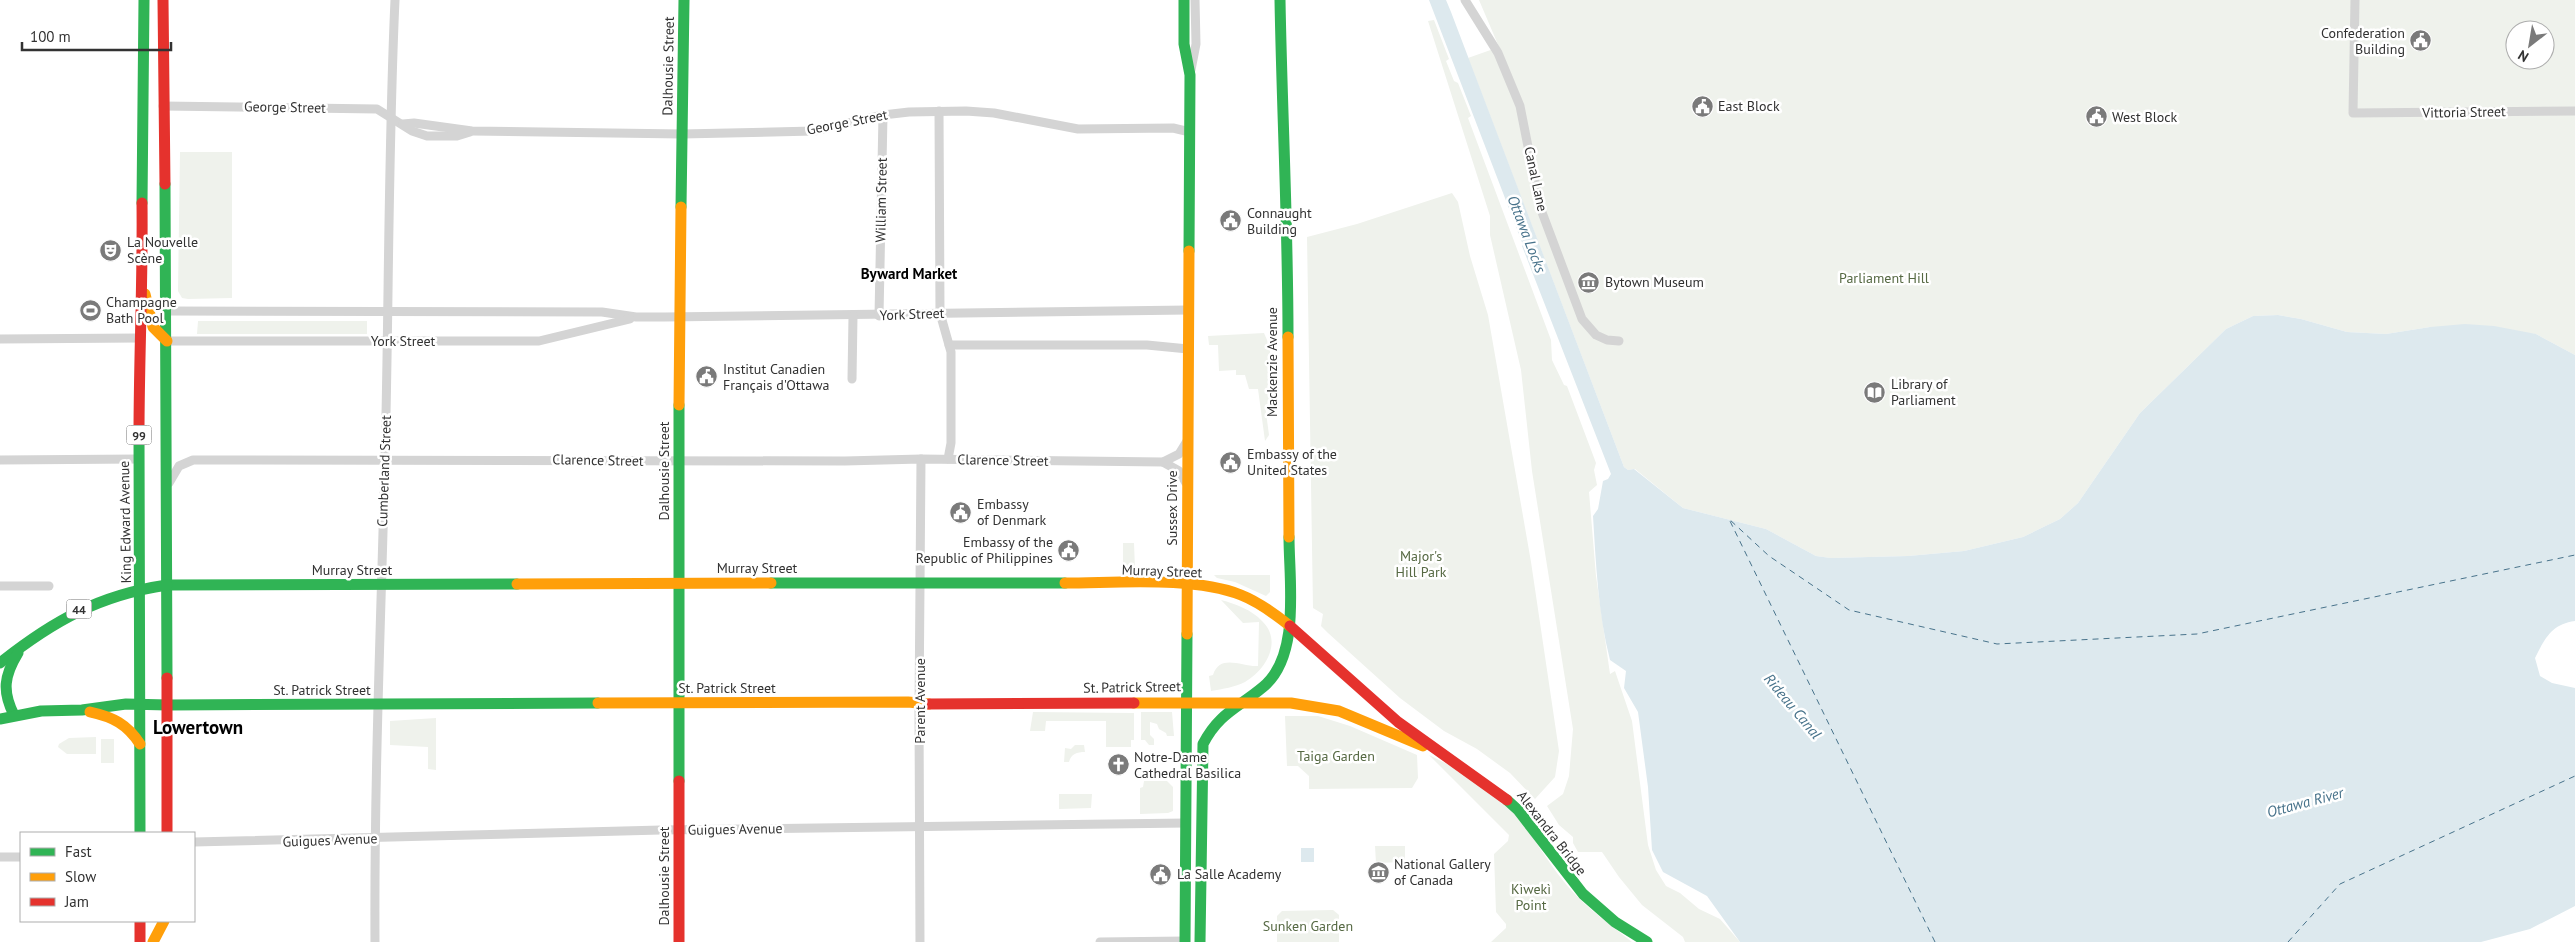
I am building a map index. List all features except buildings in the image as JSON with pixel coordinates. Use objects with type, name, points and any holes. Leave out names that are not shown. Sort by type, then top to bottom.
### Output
[{"type":"main road","name":"King Edward Avenue","points":[[140,832],[139,338],[143,282],[141,123],[144,0]]},
{"type":"main road","name":"99","points":[[163,0],[167,311],[167,832]]},
{"type":"main road","name":"Dalhousie Street","points":[[679,942],[678,461],[684,0]]},
{"type":"main road","name":"Sussex Drive","points":[[1184,0],[1184,44],[1190,75],[1185,941]]},
{"type":"main road","name":"Mackenzie Avenue","points":[[1237,702],[1266,684],[1280,668],[1286,649],[1289,625],[1288,229],[1282,123],[1280,0]]},
{"type":"main road","points":[[143,282],[153,327],[167,341]]},
{"type":"main road","name":"Murray Street","points":[[24,644],[80,608],[113,594],[167,585],[920,582],[1186,584],[1218,588],[1241,595],[1268,609],[1289,625],[1390,715],[1446,756]]},
{"type":"main road","points":[[14,715],[3,698],[2,687],[7,670],[24,644]]},
{"type":"main road","name":"44","points":[[0,663],[24,644]]},
{"type":"main road","points":[[1200,942],[1203,744],[1213,724],[1237,702]]},
{"type":"main road","name":"St. Patrick Street","points":[[0,719],[14,715],[51,710],[82,710],[140,704],[1302,703],[1339,711],[1446,756]]},
{"type":"main road","points":[[82,710],[118,719],[130,727],[140,744]]},
{"type":"main road","name":"Alexandra Bridge","points":[[1446,756],[1481,778],[1510,801],[1583,894],[1605,914],[1647,942]]},
{"type":"main road","points":[[140,922],[140,942]]},
{"type":"main road","points":[[153,942],[164,922]]},
{"type":"main road","points":[[164,942],[165,922]]},
{"type":"main road","name":"Alexandra Bridge","points":[[1632,933],[1642,942]]},
{"type":"street","name":"Cumberland Street","points":[[375,942],[377,705],[385,461],[390,115],[395,0]]},
{"type":"street","name":"Sussex Drive","points":[[1190,75],[1196,44],[1195,0]]},
{"type":"street","name":"Canal Lane","points":[[1465,0],[1498,53],[1520,106],[1540,207],[1582,319],[1596,335],[1608,340],[1619,341]]},
{"type":"street","name":"Vittoria Street","points":[[2355,0],[2353,113],[2575,111]]},
{"type":"street","name":"George Street","points":[[164,106],[377,109],[403,124],[423,124],[472,131],[682,134],[814,131],[883,115],[939,110],[994,113],[1078,129],[1173,128],[1190,132]]},
{"type":"street","points":[[939,110],[940,313],[949,345],[951,443],[948,460]]},
{"type":"street","name":"William Street","points":[[879,316],[883,115]]},
{"type":"street","name":"York Street","points":[[167,311],[602,312],[636,317],[879,316],[940,313],[1188,310]]},
{"type":"street","points":[[852,379],[853,316]]},
{"type":"street","name":"York Street","points":[[167,341],[538,341],[636,317]]},
{"type":"street","points":[[0,339],[139,338]]},
{"type":"street","points":[[949,345],[1147,345],[1188,349]]},
{"type":"street","points":[[1163,462],[1178,454],[1188,440]]},
{"type":"street","points":[[0,460],[139,458]]},
{"type":"street","name":"Clarence Street","points":[[167,487],[175,471],[183,464],[193,460],[678,461],[921,459],[1163,462]]},
{"type":"street","name":"Parent Avenue","points":[[920,942],[921,459]]},
{"type":"street","points":[[1163,462],[1179,471],[1187,485]]},
{"type":"street","points":[[0,586],[48,586]]},
{"type":"street","name":"Guigues Avenue","points":[[195,842],[679,830],[1186,823]]},
{"type":"street","points":[[0,857],[20,856]]},
{"type":"street","points":[[1100,942],[1185,941]]},
{"type":"green space","name":"Parliament Hill","points":[[1479,0],[2575,0],[2575,355],[2536,334],[2430,327],[2386,334],[2347,332],[2301,319],[2278,315],[2253,316],[2226,329],[2140,413],[2078,503],[2060,519],[2023,537],[1964,551],[1908,556],[1831,558],[1816,556],[1766,529],[1683,508],[1635,469],[1628,470],[1624,467],[1468,58],[1499,47]]},
{"type":"green space","points":[[1434,20],[1449,59],[1446,61],[1454,81],[1458,83],[1471,116],[1468,118],[1551,340],[1552,360],[1564,385],[1567,386],[1596,463],[1594,470],[1597,485],[1589,492],[1596,576],[1610,674],[1615,671],[1632,721],[1648,845],[1656,870],[1666,886],[1680,893],[1699,909],[1720,919],[1740,942],[1685,942],[1683,937],[1642,905],[1602,852],[1578,852],[1573,843],[1573,837],[1559,825],[1547,806],[1563,794],[1569,776],[1573,729],[1532,471],[1521,370],[1490,235],[1490,216],[1428,21]]},
{"type":"green space","points":[[180,152],[232,152],[232,298],[188,299],[182,298],[178,291]]},
{"type":"green space","name":"Major's Hill Park","points":[[1452,193],[1458,202],[1470,256],[1488,315],[1531,562],[1559,751],[1555,777],[1535,799],[1510,773],[1477,749],[1444,731],[1400,698],[1321,626],[1323,614],[1313,608],[1307,237],[1357,224]]},
{"type":"green space","points":[[198,321],[367,321],[367,334],[197,334]]},
{"type":"green space","points":[[1264,333],[1270,347],[1271,409],[1269,403],[1265,405],[1269,435],[1265,441],[1258,389],[1249,389],[1245,375],[1236,375],[1236,370],[1219,371],[1218,345],[1209,345],[1208,336]]},
{"type":"green space","points":[[1123,543],[1134,543],[1135,569],[1123,568]]},
{"type":"green space","points":[[1214,575],[1270,575],[1270,592],[1266,596],[1235,582],[1217,578]]},
{"type":"green space","points":[[1221,600],[1243,608],[1258,617],[1268,629],[1271,637],[1271,646],[1265,663],[1253,677],[1237,685],[1211,691],[1209,676],[1213,675],[1216,668],[1221,664],[1232,663],[1258,666],[1259,622],[1243,623]]},
{"type":"green space","points":[[1033,712],[1134,713],[1134,740],[1131,740],[1131,747],[1106,747],[1106,721],[1046,721],[1045,731],[1030,731]]},
{"type":"green space","points":[[1141,712],[1172,712],[1174,736],[1167,736],[1166,733],[1159,729],[1157,724],[1150,722],[1150,735],[1154,739],[1154,745],[1149,745],[1145,740],[1141,740]]},
{"type":"green space","name":"Taiga Garden","points":[[1285,716],[1318,716],[1350,726],[1417,755],[1418,778],[1412,788],[1309,789],[1309,776],[1298,766],[1287,766]]},
{"type":"green space","points":[[436,718],[436,770],[428,769],[428,747],[390,745],[390,721]]},
{"type":"green space","points":[[96,737],[96,754],[67,754],[58,747],[59,744],[69,738]]},
{"type":"green space","points":[[101,739],[114,739],[114,763],[101,763]]},
{"type":"green space","points":[[1075,745],[1084,745],[1085,752],[1079,752],[1071,757],[1069,762],[1064,762],[1065,748],[1071,749]]},
{"type":"green space","name":"Kìwekì Point","points":[[1429,755],[1465,774],[1507,806],[1571,890],[1593,911],[1632,942],[1491,942],[1506,928],[1506,924],[1496,912],[1494,854],[1508,841],[1509,835]]},
{"type":"green space","points":[[1144,781],[1167,781],[1173,787],[1173,811],[1168,813],[1140,814],[1140,788],[1143,787]]},
{"type":"green space","points":[[1059,794],[1092,794],[1091,808],[1059,809]]},
{"type":"green space","points":[[1375,846],[1405,846],[1405,862],[1376,863]]},
{"type":"green space","name":"Sunken Garden","points":[[1333,910],[1339,915],[1339,942],[1277,942],[1277,916],[1282,911]]},
{"type":"water","points":[[1429,0],[1446,0],[1624,467],[1628,470],[1634,469],[1683,508],[1766,529],[1816,556],[1831,558],[1908,556],[1964,551],[2023,537],[2060,519],[2078,503],[2140,413],[2226,329],[2253,316],[2278,315],[2301,319],[2347,332],[2386,334],[2465,324],[2494,326],[2536,334],[2575,355],[2575,621],[2560,625],[2550,633],[2535,658],[2540,676],[2552,683],[2575,688],[2575,906],[2530,929],[2481,942],[1740,942],[1707,896],[1663,872],[1652,850],[1648,787],[1638,712],[1624,688],[1626,671],[1610,660],[1598,588],[1593,516],[1598,509],[1603,481],[1608,479],[1611,474]]},
{"type":"water","points":[[1301,848],[1314,848],[1314,862],[1301,862]]},
{"type":"ferry route","points":[[1935,942],[1729,519],[1769,556],[1849,610],[1997,644],[2197,634],[2575,555]]},
{"type":"ferry route","points":[[2288,942],[2340,884],[2575,776]]},
{"type":"traffic: fast","points":[[142,203],[144,0]]},
{"type":"traffic: fast","points":[[681,207],[684,0]]},
{"type":"traffic: fast","points":[[1184,0],[1184,44],[1190,75],[1189,251]]},
{"type":"traffic: fast","points":[[1280,0],[1288,337]]},
{"type":"traffic: fast","points":[[165,184],[167,678]]},
{"type":"traffic: fast","points":[[679,405],[679,781]]},
{"type":"traffic: fast","points":[[139,434],[140,832]]},
{"type":"traffic: fast","points":[[1200,942],[1203,744],[1222,718],[1263,687],[1275,673],[1283,657],[1288,638],[1290,617],[1289,537]]},
{"type":"traffic: fast","points":[[771,583],[1065,583]]},
{"type":"traffic: fast","points":[[167,585],[517,584]]},
{"type":"traffic: fast","points":[[0,663],[39,634],[78,612],[120,596],[167,585]]},
{"type":"traffic: fast","points":[[1185,942],[1187,634]]},
{"type":"traffic: fast","points":[[14,715],[6,691],[6,684],[7,676],[18,653]]},
{"type":"traffic: fast","points":[[168,705],[598,703]]},
{"type":"traffic: fast","points":[[0,719],[41,711],[82,710],[126,704],[168,705]]},
{"type":"traffic: fast","points":[[1507,800],[1518,810],[1583,894],[1615,922],[1647,942]]},
{"type":"traffic: slow","points":[[679,405],[681,207]]},
{"type":"traffic: slow","points":[[1187,634],[1189,251]]},
{"type":"traffic: slow","points":[[145,294],[153,327],[167,341]]},
{"type":"traffic: slow","points":[[1288,337],[1289,537]]},
{"type":"traffic: slow","points":[[1065,583],[1154,582],[1201,585],[1222,589],[1254,601],[1290,626]]},
{"type":"traffic: slow","points":[[517,584],[771,583]]},
{"type":"traffic: slow","points":[[598,703],[908,702],[929,704]]},
{"type":"traffic: slow","points":[[1134,703],[1291,703],[1339,711],[1423,746]]},
{"type":"traffic: slow","points":[[90,712],[119,722],[130,731],[140,744]]},
{"type":"traffic: slow","points":[[153,942],[163,922]]},
{"type":"traffic: jam","points":[[163,0],[165,184]]},
{"type":"traffic: jam","points":[[139,434],[142,203]]},
{"type":"traffic: jam","points":[[1290,626],[1398,722],[1507,800]]},
{"type":"traffic: jam","points":[[167,678],[167,832]]},
{"type":"traffic: jam","points":[[929,704],[1134,703]]},
{"type":"traffic: jam","points":[[679,781],[679,942]]},
{"type":"traffic: jam","points":[[140,922],[140,942]]},
{"type":"place","name":"Confederation Building","points":[[2421,41]]},
{"type":"place","name":"East Block","points":[[1702,106]]},
{"type":"place","name":"West Block","points":[[2096,117]]},
{"type":"place","name":"Connaught Building","points":[[1231,221]]},
{"type":"place","name":"La Nouvelle Scène","points":[[111,250]]},
{"type":"place","name":"Bytown Museum","points":[[1589,282]]},
{"type":"place","name":"Champagne Bath Pool","points":[[90,310]]},
{"type":"place","name":"Institut Canadien Français d'Ottawa","points":[[707,377]]},
{"type":"place","name":"Library of Parliament","points":[[1875,392]]},
{"type":"place","name":"Embassy of the United States","points":[[1231,462]]},
{"type":"place","name":"Embassy of Denmark","points":[[961,512]]},
{"type":"place","name":"Embassy of the Republic of Philippines","points":[[1069,550]]},
{"type":"place","name":"Notre-Dame Cathedral Basilica","points":[[1118,765]]},
{"type":"place","name":"National Gallery of Canada","points":[[1378,872]]},
{"type":"place","name":"La Salle Academy","points":[[1161,874]]},
{"type":"district","name":"Byward Market","points":[[909,273]]},
{"type":"district","name":"Lowertown","points":[[198,727]]},
{"type":"water label","name":"Ottawa Locks","points":[[1527,234]]},
{"type":"water label","name":"Rideau Canal","points":[[1793,706]]},
{"type":"water label","name":"Ottawa River","points":[[2305,802]]}]
